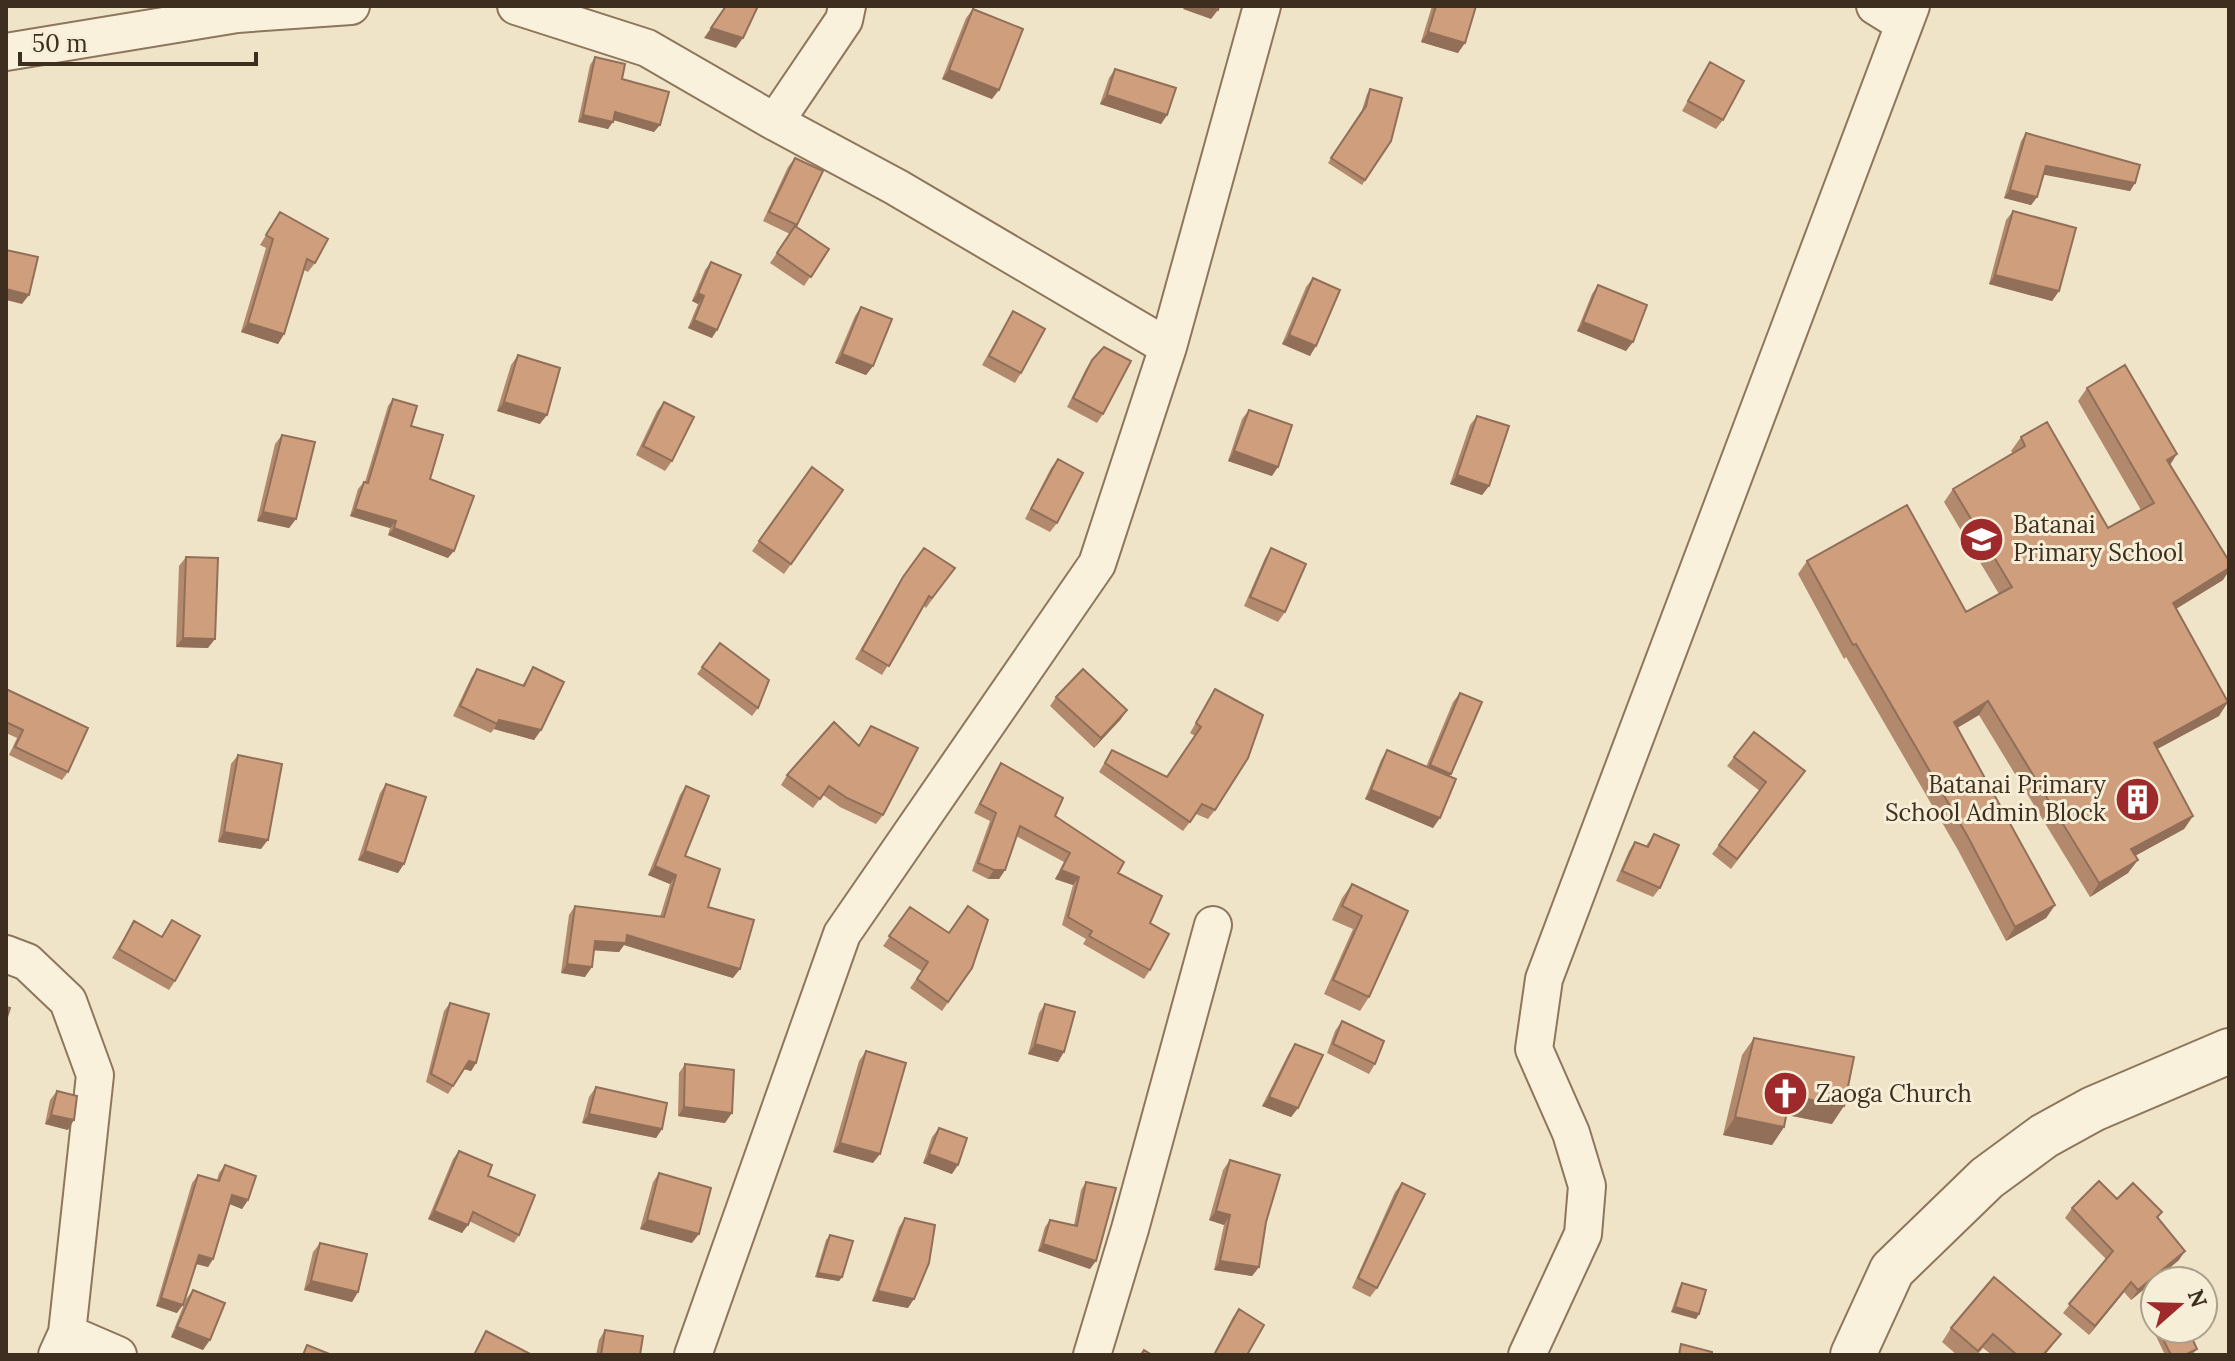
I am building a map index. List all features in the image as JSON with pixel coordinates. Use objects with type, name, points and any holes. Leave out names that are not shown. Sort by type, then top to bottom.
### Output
[{"type":"street","points":[[6,52],[237,14],[351,6]]},
{"type":"street","points":[[516,6],[647,48],[896,187],[1168,347]]},
{"type":"street","points":[[775,122],[844,20],[847,6]]},
{"type":"street","points":[[700,1353],[842,934],[1097,564],[1168,347],[1262,6]]},
{"type":"street","points":[[1527,1355],[1583,1234],[1587,1186],[1571,1133],[1534,1049],[1544,979],[1897,12]]},
{"type":"street","points":[[1092,1355],[1130,1229],[1213,925]]},
{"type":"street","points":[[6,954],[27,962],[68,1001],[95,1075],[62,1344],[118,1355]]},
{"type":"street","points":[[1853,1355],[1892,1270],[1987,1178],[2044,1136],[2093,1109],[2229,1051]]},
{"type":"building","points":[[726,6],[758,6],[743,38],[711,28]]},
{"type":"building","points":[[1436,6],[1476,6],[1465,43],[1428,32]]},
{"type":"building","points":[[973,9],[1023,29],[999,90],[949,70]]},
{"type":"building","points":[[595,57],[625,64],[622,79],[669,92],[660,125],[615,112],[613,122],[583,115]]},
{"type":"building","points":[[1710,62],[1744,81],[1723,120],[1688,101]]},
{"type":"building","points":[[1115,69],[1176,88],[1167,115],[1107,95]]},
{"type":"building","points":[[1370,89],[1402,98],[1391,141],[1365,180],[1331,158],[1366,106]]},
{"type":"building","points":[[2026,133],[2140,165],[2135,183],[2046,166],[2037,197],[2010,190]]},
{"type":"building","points":[[795,158],[823,171],[797,225],[769,212]]},
{"type":"building","points":[[2013,211],[2076,228],[2059,291],[1995,275]]},
{"type":"building","points":[[280,212],[328,239],[315,263],[307,259],[284,334],[248,323],[273,239],[266,235]]},
{"type":"building","points":[[795,226],[829,249],[811,277],[777,253]]},
{"type":"building","points":[[6,250],[38,257],[29,295],[6,289]]},
{"type":"building","points":[[711,262],[741,275],[717,330],[694,320],[704,296],[698,293]]},
{"type":"building","points":[[1313,278],[1340,290],[1316,346],[1289,335]]},
{"type":"building","points":[[1598,285],[1647,305],[1633,342],[1583,322]]},
{"type":"building","points":[[861,307],[892,319],[873,366],[842,354]]},
{"type":"building","points":[[1013,311],[1045,329],[1021,373],[989,356]]},
{"type":"building","points":[[1104,347],[1131,361],[1103,414],[1073,398],[1092,360]]},
{"type":"building","points":[[518,355],[560,368],[547,415],[504,402]]},
{"type":"building","points":[[2125,365],[2177,454],[2167,460],[2229,561],[2229,568],[2173,603],[2228,702],[2154,743],[2193,816],[2131,849],[2138,860],[2099,883],[1988,701],[1954,722],[2055,905],[2015,927],[1968,837],[1856,644],[1853,645],[1807,561],[1907,505],[1966,612],[2012,587],[1953,489],[2025,446],[2021,437],[2047,422],[2108,528],[2154,503],[2087,388]]},
{"type":"building","points":[[393,399],[417,406],[411,426],[443,435],[430,479],[474,496],[454,551],[394,528],[396,521],[355,509],[364,482],[368,483]]},
{"type":"building","points":[[664,402],[694,417],[672,461],[643,446]]},
{"type":"building","points":[[1249,410],[1292,425],[1278,467],[1234,451]]},
{"type":"building","points":[[1477,416],[1509,426],[1489,486],[1457,475]]},
{"type":"building","points":[[282,435],[315,442],[296,519],[263,512]]},
{"type":"building","points":[[1058,459],[1083,473],[1057,523],[1031,509]]},
{"type":"building","points":[[812,467],[843,490],[791,564],[759,541]]},
{"type":"building","points":[[924,548],[955,568],[932,598],[929,596],[889,666],[862,650],[903,577]]},
{"type":"building","points":[[1271,548],[1306,564],[1285,612],[1250,597]]},
{"type":"building","points":[[186,557],[218,558],[215,639],[183,638]]},
{"type":"building","points":[[720,643],[769,680],[758,708],[702,667]]},
{"type":"building","points":[[533,667],[564,682],[541,730],[499,720],[497,724],[460,706],[477,669],[524,686]]},
{"type":"building","points":[[1083,669],[1127,710],[1101,738],[1056,697]]},
{"type":"building","points":[[6,689],[88,728],[68,772],[15,747],[23,730],[6,722]]},
{"type":"building","points":[[1215,689],[1263,715],[1248,758],[1215,810],[1202,804],[1190,822],[1105,763],[1112,750],[1167,777],[1201,727],[1196,723]]},
{"type":"building","points":[[1460,693],[1482,702],[1451,774],[1430,765]]},
{"type":"building","points":[[834,722],[859,746],[871,726],[918,748],[883,815],[829,786],[820,799],[787,775]]},
{"type":"building","points":[[1754,732],[1805,771],[1737,859],[1719,845],[1766,782],[1734,757]]},
{"type":"building","points":[[1387,750],[1456,779],[1440,818],[1371,790]]},
{"type":"building","points":[[238,755],[282,764],[268,840],[224,832]]},
{"type":"building","points":[[1001,763],[1063,798],[1055,816],[1124,862],[1118,873],[1162,896],[1150,923],[1169,934],[1150,970],[1089,936],[1092,931],[1068,917],[1079,877],[1061,870],[1070,853],[1020,826],[1005,870],[994,870],[978,863],[996,813],[980,804]]},
{"type":"building","points":[[386,784],[426,797],[404,864],[365,851]]},
{"type":"building","points":[[686,786],[709,796],[685,856],[720,869],[708,907],[754,920],[740,969],[627,935],[626,943],[595,941],[592,967],[567,964],[575,906],[664,917],[676,875],[655,866]]},
{"type":"building","points":[[1654,834],[1679,845],[1660,888],[1622,871],[1635,842],[1648,847]]},
{"type":"building","points":[[1352,884],[1408,911],[1369,997],[1333,980],[1362,916],[1342,906]]},
{"type":"building","points":[[968,906],[988,920],[972,968],[948,1002],[917,979],[928,962],[889,936],[910,907],[949,933]]},
{"type":"building","points":[[172,920],[200,936],[175,981],[119,949],[134,921],[162,937]]},
{"type":"building","points":[[450,1003],[489,1014],[476,1063],[469,1061],[453,1086],[431,1074]]},
{"type":"building","points":[[1045,1004],[1075,1012],[1064,1052],[1035,1044]]},
{"type":"building","points":[[1342,1021],[1384,1041],[1375,1064],[1333,1044]]},
{"type":"building","name":"Zaoga Church","points":[[1754,1038],[1854,1057],[1844,1106],[1790,1096],[1784,1127],[1735,1117]]},
{"type":"building","points":[[1295,1044],[1323,1055],[1298,1108],[1269,1097]]},
{"type":"building","points":[[866,1051],[906,1063],[880,1154],[840,1143]]},
{"type":"building","points":[[685,1064],[734,1070],[732,1113],[684,1107]]},
{"type":"building","points":[[596,1087],[667,1103],[662,1129],[589,1114]]},
{"type":"building","points":[[57,1091],[77,1096],[74,1120],[51,1115]]},
{"type":"building","points":[[939,1128],[967,1138],[958,1165],[929,1154]]},
{"type":"building","points":[[459,1151],[492,1165],[488,1176],[535,1195],[519,1235],[473,1212],[468,1225],[434,1211]]},
{"type":"building","points":[[1230,1160],[1280,1175],[1266,1222],[1259,1267],[1220,1261],[1230,1215],[1216,1211]]},
{"type":"building","points":[[225,1165],[256,1176],[248,1200],[232,1195],[213,1259],[199,1255],[183,1305],[161,1298],[198,1175],[219,1181]]},
{"type":"building","points":[[659,1173],[711,1188],[699,1234],[647,1220]]},
{"type":"building","points":[[2099,1181],[2117,1199],[2133,1183],[2162,1212],[2157,1217],[2185,1251],[2168,1265],[2139,1265],[2139,1289],[2131,1282],[2095,1326],[2069,1304],[2113,1251],[2072,1208]]},
{"type":"building","points":[[1086,1182],[1116,1188],[1096,1261],[1043,1244],[1050,1220],[1077,1226]]},
{"type":"building","points":[[1402,1183],[1425,1194],[1377,1288],[1358,1278]]},
{"type":"building","points":[[905,1218],[935,1225],[929,1263],[914,1299],[878,1291]]},
{"type":"building","points":[[830,1235],[853,1241],[842,1277],[818,1273]]},
{"type":"building","points":[[320,1243],[367,1254],[358,1292],[311,1281]]},
{"type":"building","points":[[1994,1277],[2061,1334],[2043,1355],[2017,1355],[1993,1334],[1978,1351],[1951,1328]]},
{"type":"building","points":[[1682,1283],[1706,1290],[1699,1314],[1675,1307]]},
{"type":"building","points":[[193,1290],[225,1303],[210,1340],[177,1327]]},
{"type":"building","points":[[1239,1309],[1264,1325],[1247,1355],[1214,1355]]},
{"type":"building","points":[[605,1330],[643,1336],[640,1355],[601,1355]]},
{"type":"building","points":[[486,1331],[532,1355],[474,1355]]},
{"type":"building","points":[[1681,1344],[1712,1352],[1712,1355],[1679,1355]]},
{"type":"building","points":[[307,1345],[332,1355],[303,1355]]},
{"type":"building","points":[[2166,1345],[2195,1345],[2197,1349],[2185,1355],[2171,1355]]},
{"type":"place","name":"Batanai Primary School","points":[[1982,539]]},
{"type":"place","name":"Batanai Primary School Admin Block","points":[[2137,799]]},
{"type":"place","name":"Zaoga Church","points":[[1785,1094]]}]
